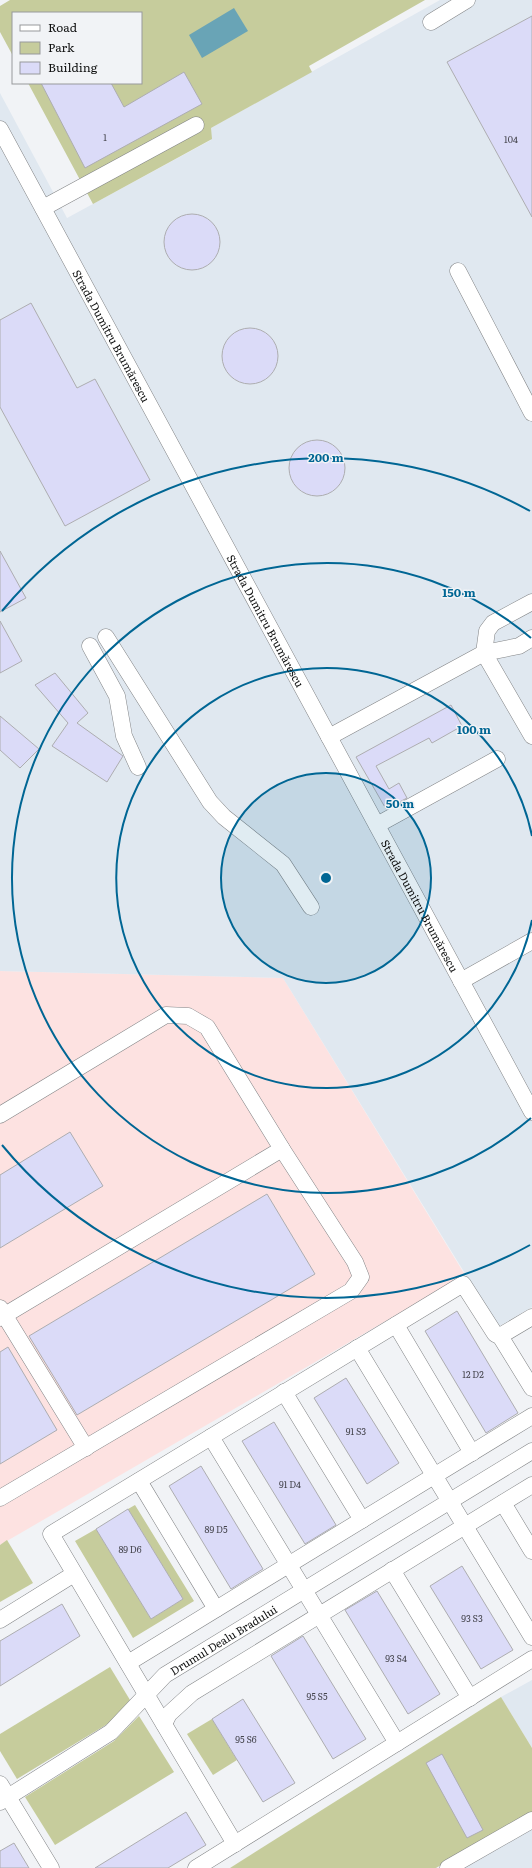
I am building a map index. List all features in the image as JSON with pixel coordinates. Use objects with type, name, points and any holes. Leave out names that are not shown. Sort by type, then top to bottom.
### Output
[{"type":"street","points":[[432,22],[467,0]]},
{"type":"street","points":[[43,208],[196,126]]},
{"type":"street","name":"Strada Dumitru Brumărescu","points":[[0,129],[532,1112]]},
{"type":"street","points":[[458,271],[532,413]]},
{"type":"street","points":[[532,602],[493,623],[487,631],[484,653],[532,736]]},
{"type":"street","points":[[106,637],[210,802],[224,817],[282,864],[312,907]]},
{"type":"street","points":[[329,737],[484,653],[518,646],[532,638]]},
{"type":"street","points":[[90,646],[117,696],[124,736],[138,767]]},
{"type":"street","points":[[377,826],[497,759]]},
{"type":"street","points":[[461,981],[532,941]]},
{"type":"street","points":[[0,1115],[166,1015],[188,1016],[206,1027],[355,1262],[361,1277],[351,1291],[0,1498]]},
{"type":"street","points":[[86,1448],[2,1314],[282,1149]]},
{"type":"street","points":[[235,1844],[51,1534],[463,1284],[495,1334],[500,1336],[532,1388]]},
{"type":"street","points":[[500,1336],[532,1317]]},
{"type":"street","points":[[396,1325],[472,1453]]},
{"type":"street","points":[[357,1348],[532,1637]]},
{"type":"street","points":[[284,1392],[362,1520]]},
{"type":"street","points":[[128,1663],[532,1416]]},
{"type":"street","points":[[211,1437],[397,1743]]},
{"type":"street","name":"Drumul Dealu Bradului","points":[[4,1800],[111,1732],[165,1675],[532,1451]]},
{"type":"street","points":[[139,1481],[216,1610]]},
{"type":"street","points":[[164,1724],[175,1706],[192,1693],[532,1485]]},
{"type":"street","points":[[503,1503],[532,1551]]},
{"type":"street","points":[[392,1570],[470,1698]]},
{"type":"street","points":[[0,1620],[74,1574]]},
{"type":"street","points":[[196,1868],[532,1659]]},
{"type":"street","points":[[0,1784],[4,1800],[51,1868]]},
{"type":"street","points":[[448,1868],[532,1820]]},
{"type":"shaded area","points":[[440,0],[532,0],[532,1307],[498,1327],[283,978],[0,971],[0,93],[67,218],[211,140],[211,128]]},
{"type":"shaded area","points":[[0,971],[283,978],[465,1275],[0,1545]]},
{"type":"shaded area","points":[[532,1680],[532,1748],[501,1697]]},
{"type":"shaded area","points":[[532,1826],[532,1868],[461,1868]]},
{"type":"green space","points":[[10,0],[425,0],[309,66],[312,72],[211,128],[212,139],[93,204],[29,84],[142,84],[142,12],[12,12],[12,54],[0,32],[0,6]]},
{"type":"green space","points":[[135,1505],[194,1601],[133,1638],[75,1541],[96,1529],[151,1619],[183,1599],[128,1509]]},
{"type":"green space","points":[[7,1540],[33,1583],[0,1602],[0,1545]]},
{"type":"green space","points":[[110,1667],[130,1700],[109,1723],[17,1779],[0,1751],[0,1734]]},
{"type":"green space","points":[[501,1697],[532,1748],[532,1812],[436,1868],[230,1868]]},
{"type":"green space","points":[[139,1716],[174,1772],[55,1845],[25,1797],[114,1741]]},
{"type":"green space","points":[[212,1719],[237,1760],[213,1775],[187,1734]]},
{"type":"water","points":[[234,8],[248,31],[202,58],[189,35]]},
{"type":"building","points":[[532,16],[532,217],[447,62]]},
{"type":"building","points":[[184,72],[202,104],[85,168],[42,84],[112,84],[124,107]]},
{"type":"building","points":[[187,214],[197,214],[212,222],[218,231],[220,242],[218,253],[212,262],[197,270],[187,270],[176,265],[169,258],[164,247],[164,237],[169,226],[176,219]]},
{"type":"building","points":[[31,303],[77,388],[95,379],[150,480],[65,526],[0,407],[0,320]]},
{"type":"building","points":[[245,328],[255,328],[270,336],[276,345],[278,356],[276,367],[270,376],[255,384],[245,384],[234,379],[227,372],[222,361],[222,351],[227,340],[234,333]]},
{"type":"building","points":[[312,440],[322,440],[337,448],[343,457],[345,468],[343,479],[337,488],[322,496],[312,496],[301,491],[294,484],[289,473],[289,463],[294,452],[301,445]]},
{"type":"building","points":[[0,551],[26,598],[0,612]]},
{"type":"building","points":[[0,621],[22,661],[0,673]]},
{"type":"building","points":[[55,673],[88,713],[77,723],[123,756],[107,782],[52,746],[68,723],[35,685]]},
{"type":"building","points":[[451,705],[462,726],[432,743],[429,738],[376,766],[389,789],[399,783],[407,798],[386,809],[356,757]]},
{"type":"building","points":[[0,716],[39,749],[20,768],[0,750]]},
{"type":"building","points":[[70,1132],[103,1186],[0,1248],[0,1175]]},
{"type":"building","points":[[267,1194],[315,1274],[77,1415],[29,1336]]},
{"type":"building","points":[[457,1311],[518,1413],[486,1433],[425,1331]]},
{"type":"building","points":[[8,1347],[57,1430],[0,1464],[0,1352]]},
{"type":"building","points":[[346,1378],[399,1463],[367,1484],[314,1398]]},
{"type":"building","points":[[274,1422],[336,1525],[305,1544],[242,1441]]},
{"type":"building","points":[[201,1466],[263,1569],[231,1589],[169,1486]]},
{"type":"building","points":[[128,1509],[183,1599],[151,1619],[96,1529]]},
{"type":"building","points":[[462,1566],[513,1650],[481,1669],[430,1586]]},
{"type":"building","points":[[377,1591],[440,1694],[408,1714],[345,1610]]},
{"type":"building","points":[[62,1604],[80,1636],[0,1686],[0,1641]]},
{"type":"building","points":[[303,1636],[366,1739],[333,1759],[271,1656]]},
{"type":"building","points":[[243,1699],[295,1783],[263,1802],[212,1719]]},
{"type":"building","points":[[442,1754],[483,1830],[467,1838],[426,1763]]},
{"type":"building","points":[[186,1812],[206,1845],[168,1868],[95,1868]]},
{"type":"building","points":[[14,1843],[29,1868],[0,1868],[0,1851]]}]
